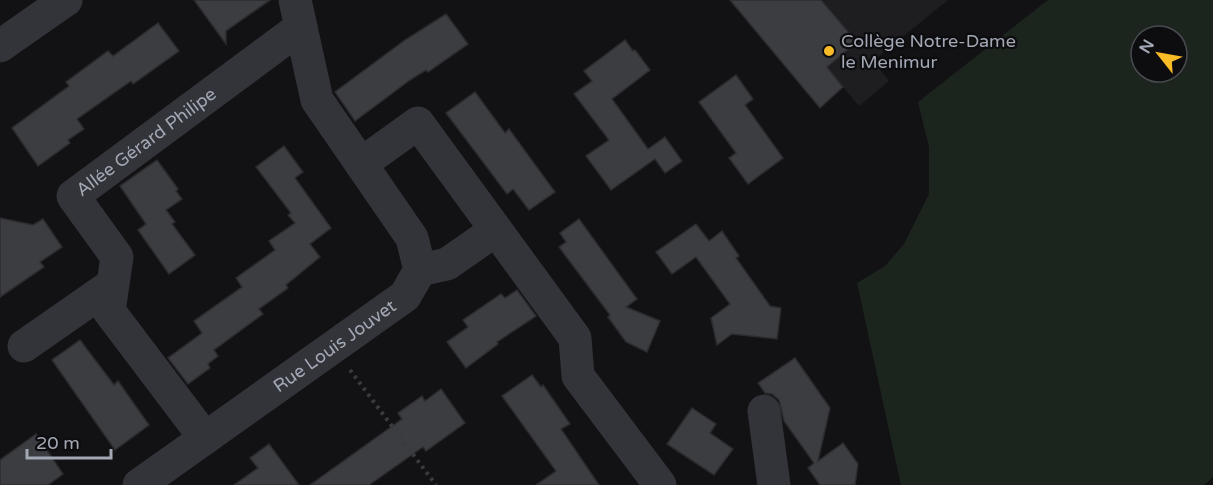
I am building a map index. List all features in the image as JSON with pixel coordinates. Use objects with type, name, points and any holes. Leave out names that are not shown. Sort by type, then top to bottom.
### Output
[{"type":"street","points":[[0,46],[66,0]]},
{"type":"street","points":[[298,14],[317,100],[412,238],[420,270],[447,264],[496,230]]},
{"type":"street","name":"Allée Gérard Philipe","points":[[205,438],[109,310],[117,257],[73,196],[298,14]]},
{"type":"street","points":[[361,164],[418,123],[574,338],[578,376],[660,485]]},
{"type":"street","name":"Rue Louis Jouvet","points":[[139,485],[405,296],[420,270]]},
{"type":"street","points":[[24,346],[113,284]]},
{"type":"street","points":[[764,411],[774,485]]},
{"type":"path","points":[[333,347],[436,485]]},
{"type":"shaded area","name":"Collège Notre-Dame le Menimur","points":[[730,0],[948,0],[873,61],[889,81],[859,106],[843,87],[820,108]]},
{"type":"shaded area","points":[[1048,0],[1213,0],[1213,477],[1204,485],[901,485],[857,283],[885,266],[904,244],[929,194],[929,147],[918,102]]},
{"type":"building","points":[[194,0],[270,0],[226,31],[226,44]]},
{"type":"building","points":[[730,0],[821,0],[857,42],[827,67],[843,87],[820,108]]},
{"type":"building","points":[[446,14],[468,44],[428,72],[426,70],[410,80],[355,121],[335,92],[405,40]]},
{"type":"building","points":[[158,23],[179,51],[133,84],[131,81],[77,119],[84,129],[68,140],[70,143],[38,166],[12,128],[69,86],[66,82],[108,51],[113,56]]},
{"type":"building","points":[[625,40],[650,70],[612,99],[648,149],[665,137],[682,161],[665,173],[655,159],[611,190],[586,156],[609,140],[574,94],[592,81],[584,71]]},
{"type":"building","points":[[736,75],[753,99],[745,105],[783,158],[748,184],[729,158],[736,153],[699,102]]},
{"type":"building","points":[[475,92],[505,133],[509,129],[555,192],[529,210],[513,189],[507,194],[446,113]]},
{"type":"building","points":[[284,146],[303,172],[295,178],[331,228],[310,244],[320,257],[286,285],[288,288],[259,309],[263,314],[214,350],[218,356],[208,364],[210,368],[188,384],[168,358],[202,333],[194,321],[242,287],[236,278],[275,250],[269,241],[295,223],[288,215],[291,213],[256,167]]},
{"type":"building","points":[[157,160],[178,189],[176,191],[182,199],[166,210],[175,222],[172,224],[195,255],[169,274],[138,230],[146,224],[120,186]]},
{"type":"building","points":[[0,218],[33,225],[43,219],[62,247],[40,262],[44,267],[0,297]]},
{"type":"building","points":[[579,219],[637,299],[626,307],[660,321],[647,352],[626,342],[608,317],[610,315],[559,247],[566,242],[560,233]]},
{"type":"building","points":[[696,224],[709,241],[722,231],[739,256],[736,258],[770,306],[781,308],[777,339],[732,334],[717,345],[711,318],[730,304],[696,257],[672,274],[656,252]]},
{"type":"building","points":[[517,290],[536,316],[497,342],[498,344],[466,368],[447,342],[468,327],[463,320],[501,294],[505,298]]},
{"type":"building","points":[[80,340],[114,385],[118,381],[149,425],[115,450],[52,360]]},
{"type":"building","points":[[795,358],[830,408],[818,461],[843,443],[858,464],[855,485],[820,485],[808,468],[814,463],[784,421],[779,400],[772,394],[765,393],[758,383]]},
{"type":"building","points":[[532,375],[541,387],[543,385],[570,424],[561,429],[599,485],[536,485],[556,471],[502,396]]},
{"type":"building","points":[[441,389],[465,423],[426,451],[423,447],[369,485],[310,485],[402,419],[398,413],[422,396],[425,401]]},
{"type":"building","points":[[692,408],[716,424],[710,433],[733,449],[714,475],[667,444]]},
{"type":"building","points":[[36,434],[63,474],[48,485],[0,485],[0,460]]},
{"type":"building","points":[[269,444],[299,485],[234,485],[258,468],[250,458]]},
{"type":"place","name":"Collège Notre-Dame le Menimur","points":[[829,51]]}]
